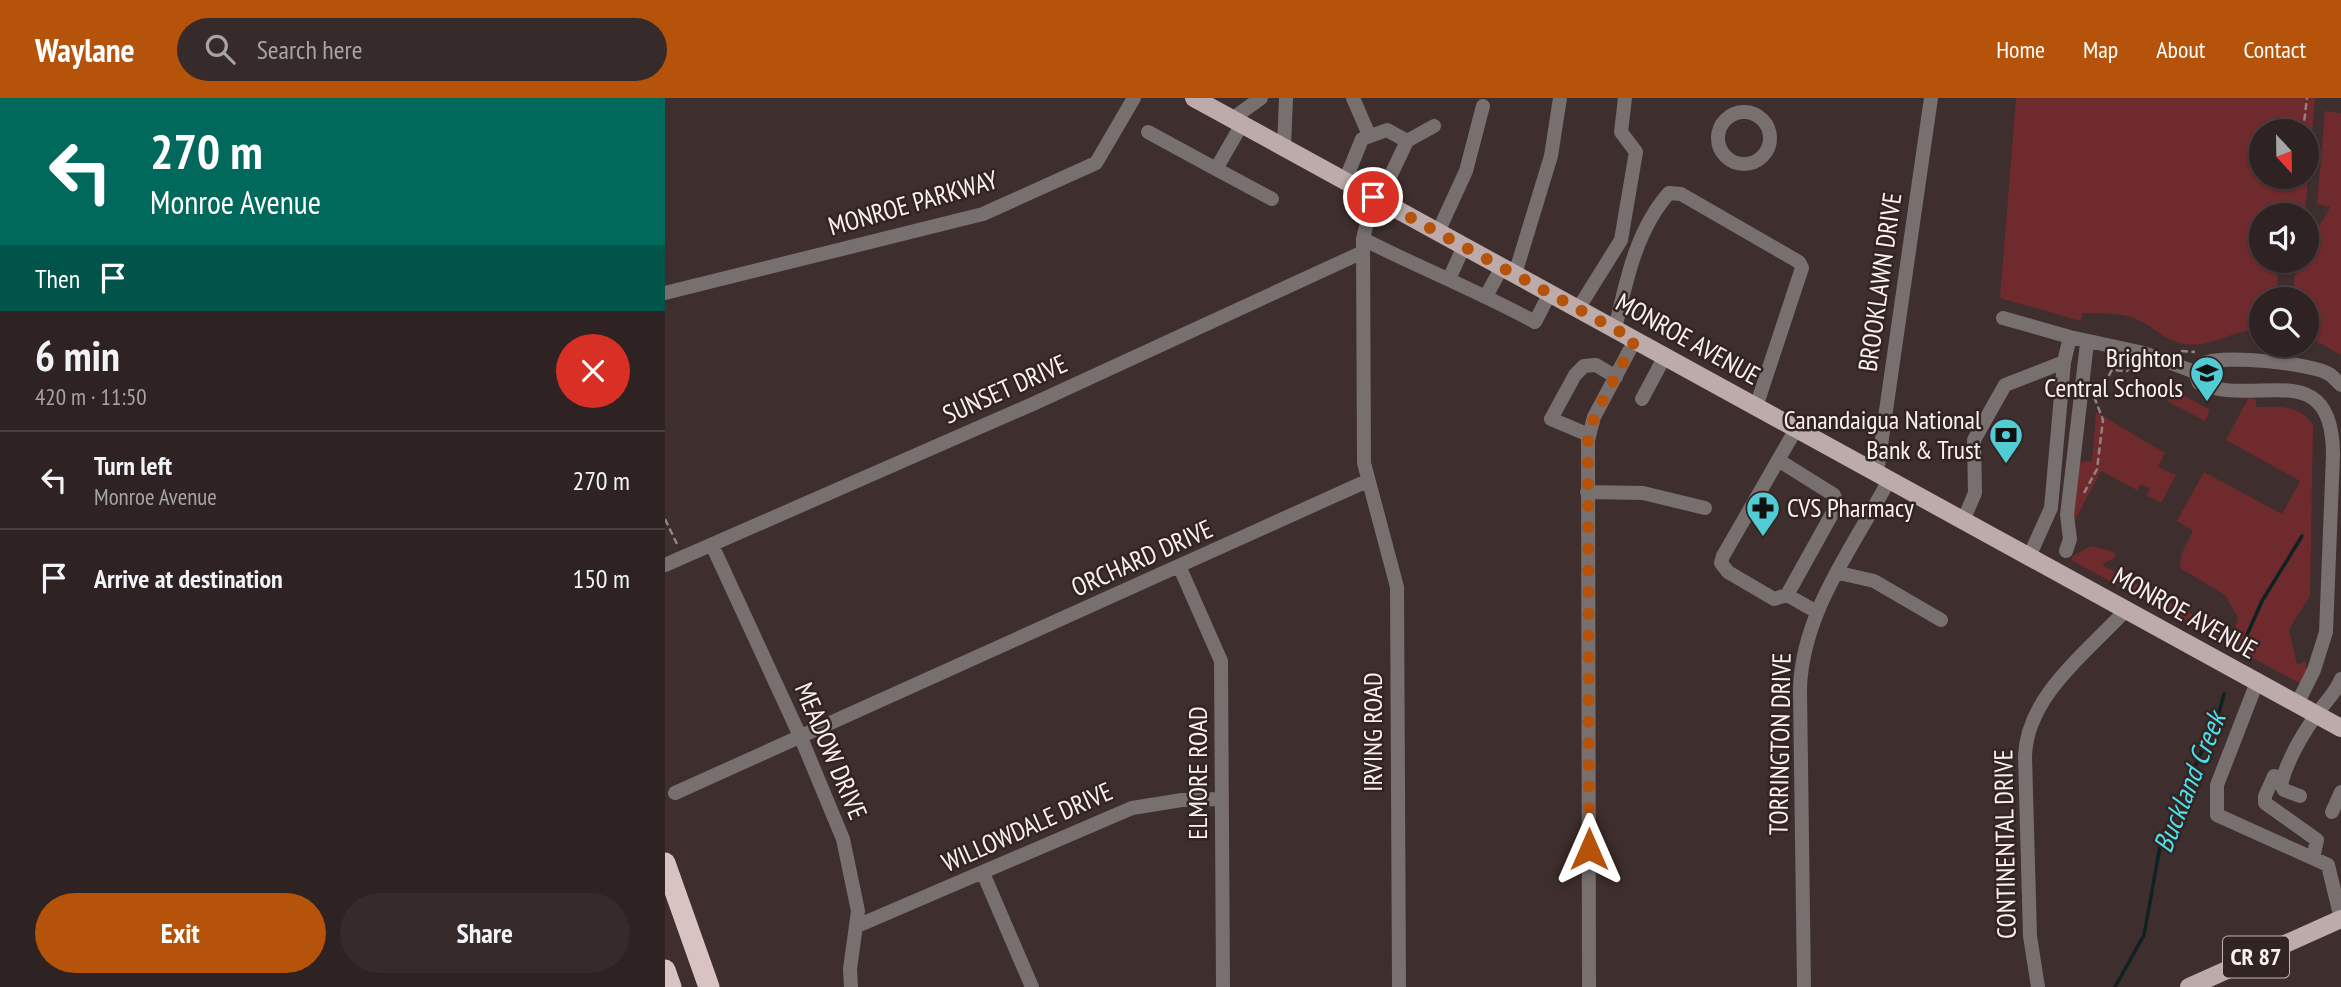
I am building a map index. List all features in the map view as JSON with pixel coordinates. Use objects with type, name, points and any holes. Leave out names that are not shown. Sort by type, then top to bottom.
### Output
[{"type":"highway","points":[[665,863],[709,987]]},
{"type":"highway","points":[[665,970],[671,987]]},
{"type":"main road","name":"MONROE AVENUE","points":[[1194,98],[2341,728]]},
{"type":"main road","name":"CR 87","points":[[2189,987],[2341,919]]},
{"type":"street","name":"MONROE PARKWAY","points":[[665,293],[983,214],[1096,163],[1134,98]]},
{"type":"street","points":[[1216,169],[1237,122],[1261,98]]},
{"type":"street","points":[[1284,147],[1286,98]]},
{"type":"street","points":[[1353,98],[1369,135]]},
{"type":"street","points":[[1486,296],[1508,271],[1551,156],[1560,98]]},
{"type":"street","points":[[1577,309],[1600,277],[1621,240],[1636,152],[1621,132],[1625,98]]},
{"type":"street","name":"BROOKLAWN DRIVE","points":[[1883,477],[1931,98]]},
{"type":"street","points":[[1438,232],[1466,171],[1483,106]]},
{"type":"street","points":[[1367,481],[1364,463],[1363,246],[1376,198],[1407,141],[1434,125]]},
{"type":"street","points":[[1345,181],[1362,139],[1387,130],[1407,141]]},
{"type":"street","points":[[1147,132],[1272,199]]},
{"type":"street","points":[[1615,329],[1631,263],[1656,208],[1669,192],[1681,194],[1799,262],[1802,268],[1756,407]]},
{"type":"street","points":[[1363,246],[1449,279],[1535,322],[1550,293]]},
{"type":"street","name":"SUNSET DRIVE","points":[[665,565],[1035,403],[1363,246]]},
{"type":"street","points":[[1449,279],[1464,246]]},
{"type":"street","points":[[2004,318],[2087,343],[2144,354],[2195,372]]},
{"type":"street","points":[[2029,557],[2051,508],[2064,362],[2070,337]]},
{"type":"street","points":[[1589,987],[1589,435],[1594,417],[1635,340]]},
{"type":"street","points":[[2066,551],[2070,539],[2067,514],[2087,343]]},
{"type":"street","points":[[1642,399],[1665,356]]},
{"type":"street","points":[[2195,372],[2203,364],[2216,360],[2285,362],[2306,365],[2330,374],[2341,385]]},
{"type":"street","points":[[1963,521],[1975,493],[1974,440],[2005,385],[2064,362]]},
{"type":"street","points":[[1589,435],[1551,419],[1575,375],[1584,366],[1596,365],[1616,377]]},
{"type":"street","points":[[2195,372],[2199,383],[2215,390],[2286,389],[2308,396],[2323,408],[2333,427],[2326,632],[2314,670],[2307,709],[2281,784],[2284,790],[2300,796]]},
{"type":"street","points":[[1778,460],[1835,495],[1837,505],[1787,595],[1774,599],[1728,572],[1721,563],[1778,460],[1796,429]]},
{"type":"street","name":"TORRINGTON DRIVE","points":[[1804,987],[1801,671],[1805,647],[1817,612],[1839,573],[1883,477]]},
{"type":"street","name":"ORCHARD DRIVE","points":[[675,793],[1180,568],[1367,481]]},
{"type":"street","name":"IRVING ROAD","points":[[1367,481],[1397,587],[1399,987]]},
{"type":"street","points":[[1587,492],[1643,493],[1705,508]]},
{"type":"street","name":"MEADOW DRIVE","points":[[712,545],[801,738],[850,862],[857,898],[857,926],[850,969],[851,987]]},
{"type":"street","name":"ELMORE ROAD","points":[[1180,568],[1221,661],[1223,987]]},
{"type":"street","points":[[1839,573],[1874,581],[1941,620]]},
{"type":"street","points":[[1787,595],[1817,612]]},
{"type":"street","name":"CONTINENTAL DRIVE","points":[[2038,987],[2030,936],[2025,757],[2028,727],[2052,690],[2126,610]]},
{"type":"street","points":[[2313,858],[2317,840],[2266,803],[2265,796],[2307,709],[2335,694],[2341,679]]},
{"type":"street","points":[[2257,682],[2217,785],[2217,815],[2328,865],[2341,919]]},
{"type":"street","points":[[2332,812],[2341,792]]},
{"type":"street","name":"WILLOWDALE DRIVE","points":[[857,926],[1132,808],[1182,800],[1223,799]]},
{"type":"street","points":[[983,873],[1032,987]]},
{"type":"path","points":[[2304,119],[2307,98]]},
{"type":"path","points":[[2079,503],[2097,469],[2103,420],[2095,399],[2112,370],[2127,371],[2144,354]]},
{"type":"path","points":[[665,519],[683,558]]},
{"type":"shaded area","points":[[2016,98],[2315,98],[2313,119],[2249,119],[2249,189],[2307,189],[2306,203],[2249,203],[2249,273],[2278,273],[2277,287],[2249,287],[2249,330],[2194,345],[2170,339],[2142,322],[2117,314],[2082,313],[2081,321],[2000,298]]},
{"type":"shaded area","points":[[2325,111],[2341,113],[2341,355],[2319,343],[2319,287],[2294,287],[2295,273],[2319,273],[2319,227],[2330,207],[2317,203]]},
{"type":"shaded area","points":[[2174,390],[2210,410],[2205,421],[2167,401]]},
{"type":"shaded area","points":[[2249,397],[2256,400],[2256,407],[2295,410],[2313,425],[2310,596],[2289,629],[2297,665],[2306,661],[2306,674],[2301,684],[2230,646],[2238,618],[2225,595],[2180,568],[2181,555],[2193,531],[2177,521],[2204,472],[2282,514],[2300,481],[2226,440]]},
{"type":"shaded area","points":[[2096,412],[2165,453],[2158,467],[2176,475],[2161,503],[2147,496],[2150,489],[2141,484],[2137,490],[2101,471],[2073,524],[2075,462],[2092,461]]},
{"type":"shaded area","points":[[2091,546],[2115,552],[2115,557],[2102,565],[2204,621],[2214,615],[2219,626],[2215,638],[2071,560],[2073,556]]},
{"type":"waterway","name":"Buckland Creek","points":[[2242,646],[2262,601],[2302,536]]},
{"type":"waterway","name":"Buckland Creek","points":[[2115,987],[2144,935],[2161,841],[2218,716],[2224,694]]},
{"type":"place","name":"Brighton Central Schools","points":[[2207,403]]},
{"type":"place","name":"Canandaigua National Bank & Trust","points":[[2006,465]]},
{"type":"place","name":"CVS Pharmacy","points":[[1763,538]]},
{"type":"route","points":[[1373,197],[1635,340],[1594,417],[1588,440],[1589,849]]}]
